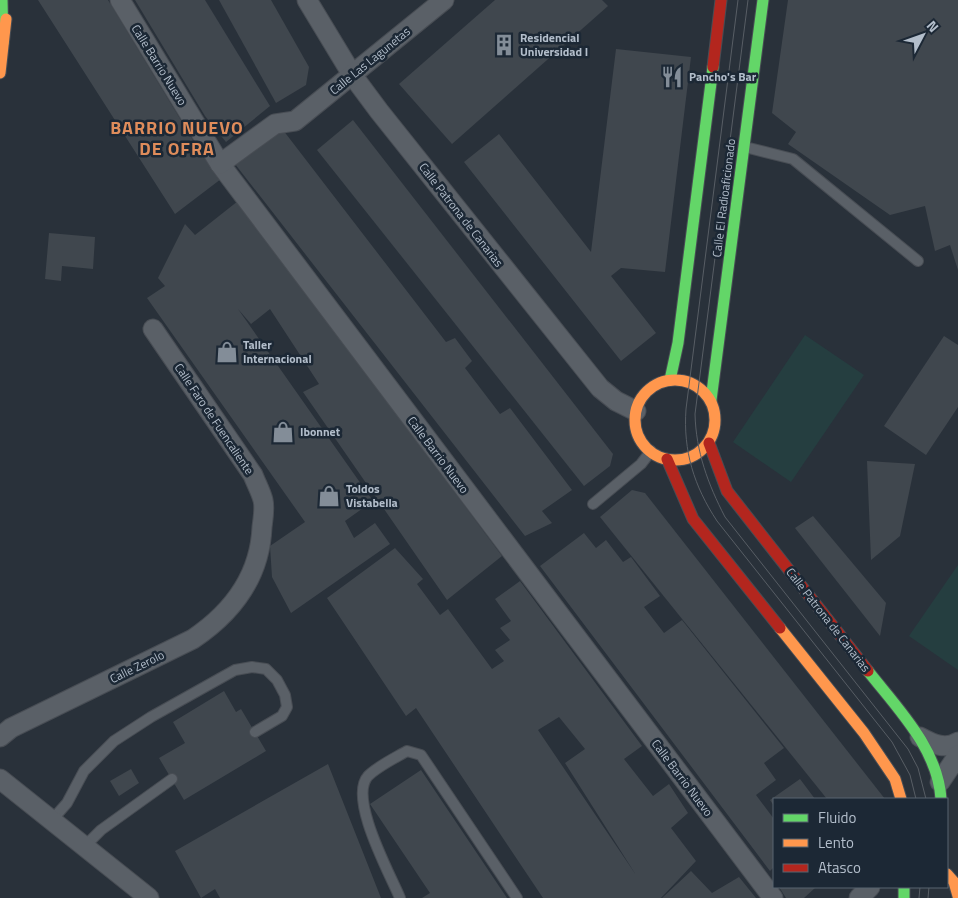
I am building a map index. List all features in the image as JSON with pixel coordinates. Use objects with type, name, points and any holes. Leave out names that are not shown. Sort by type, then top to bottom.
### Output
[{"type":"main road","points":[[2,0],[3,43]]},
{"type":"main road","points":[[0,73],[8,0]]},
{"type":"main road","points":[[670,380],[678,343],[721,0]]},
{"type":"main road","name":"Calle El Radioaficionado","points":[[711,400],[763,0]]},
{"type":"main road","points":[[670,380],[695,384],[711,400],[716,414],[715,429],[709,443],[699,452],[688,458],[667,459],[651,451],[638,436],[635,424],[636,411],[639,402],[652,387],[670,380]]},
{"type":"main road","name":"Calle Patrona de Canarias","points":[[709,443],[727,491],[920,737],[932,759],[940,791]]},
{"type":"main road","points":[[667,459],[678,491],[693,519],[864,733],[895,779],[901,798]]},
{"type":"main road","points":[[948,875],[954,882],[958,896]]},
{"type":"street","name":"Calle Barrio Nuevo","points":[[120,0],[220,164],[773,898]]},
{"type":"street","name":"Calle Patrona de Canarias","points":[[307,0],[353,76],[600,388],[616,401],[636,411]]},
{"type":"street","name":"Calle Las Lagunetas","points":[[220,164],[275,124],[295,122],[444,0]]},
{"type":"street","name":"Calle Faro de Fuencaliente","points":[[154,329],[253,475],[264,501],[262,532],[254,571]]},
{"type":"street","name":"Calle Zerolo","points":[[0,737],[11,728],[193,639],[211,627],[228,611],[254,571]]},
{"type":"street","points":[[920,737],[936,746],[953,745],[958,742]]},
{"type":"street","points":[[940,791],[958,755]]},
{"type":"street","points":[[0,779],[149,898]]},
{"type":"street","points":[[859,898],[869,888]]},
{"type":"lane","points":[[744,147],[793,159],[918,261]]},
{"type":"lane","points":[[592,504],[641,464],[651,451]]},
{"type":"lane","points":[[52,820],[67,803],[84,770],[114,742],[151,717],[235,670],[252,667],[266,669],[277,680],[285,695],[287,707],[282,716],[255,732]]},
{"type":"lane","points":[[400,898],[364,813],[361,796],[368,776],[407,751],[421,755],[517,898]]},
{"type":"lane","points":[[84,847],[100,830],[172,780]]},
{"type":"green space","points":[[805,335],[864,375],[791,482],[733,442]]},
{"type":"green space","points":[[958,565],[958,670],[909,636]]},
{"type":"building","points":[[38,0],[108,0],[202,155],[221,179],[175,214]]},
{"type":"building","points":[[135,0],[205,0],[270,106],[226,142],[205,116]]},
{"type":"building","points":[[219,0],[271,0],[309,67],[306,85],[276,103]]},
{"type":"building","name":"Residencial Universidad I","points":[[495,0],[602,0],[608,6],[452,144],[399,84]]},
{"type":"building","points":[[788,0],[958,0],[958,270],[950,245],[935,251],[925,206],[890,215],[788,144],[796,132],[772,113]]},
{"type":"building","points":[[616,49],[691,57],[665,272],[621,268],[611,276],[656,333],[621,361],[464,162],[499,134],[591,252]]},
{"type":"building","points":[[353,120],[613,454],[610,466],[584,486],[317,150]]},
{"type":"building","points":[[283,130],[446,342],[455,338],[472,361],[465,368],[500,414],[510,408],[572,490],[542,511],[552,523],[525,536],[235,164]]},
{"type":"building","points":[[238,201],[502,556],[447,600],[303,392],[319,384],[270,309],[251,324],[238,309],[373,501],[345,521],[354,538],[375,523],[390,544],[291,613],[272,577],[270,546],[305,522],[147,298],[165,286],[158,278],[185,224],[195,235]]},
{"type":"building","points":[[49,233],[95,237],[93,269],[62,266],[61,281],[45,279]]},
{"type":"building","points":[[944,336],[958,345],[958,407],[926,455],[884,426]]},
{"type":"building","points":[[867,461],[915,464],[900,536],[871,560]]},
{"type":"building","points":[[632,490],[645,493],[884,798],[826,798],[600,517]]},
{"type":"building","points":[[813,516],[886,603],[880,636],[795,528]]},
{"type":"building","points":[[584,533],[596,548],[606,540],[623,562],[631,557],[660,596],[644,607],[664,633],[682,620],[784,748],[764,763],[776,780],[756,795],[773,818],[773,868],[770,871],[540,566]]},
{"type":"building","points":[[395,548],[423,579],[417,584],[440,615],[448,609],[492,669],[504,661],[495,650],[510,640],[500,628],[511,621],[495,599],[520,581],[642,746],[624,759],[653,796],[669,784],[688,813],[671,828],[696,861],[661,898],[543,898],[416,708],[406,716],[327,598]],"holes":[[[559,717],[585,749],[565,763],[636,875],[538,730]]]},
{"type":"building","points":[[224,691],[236,712],[241,709],[266,751],[184,800],[159,758],[185,743],[173,722]]},
{"type":"building","points":[[328,764],[381,898],[220,898],[215,889],[201,898],[175,851]]},
{"type":"building","points":[[131,769],[139,783],[119,796],[110,781]]},
{"type":"building","points":[[421,770],[507,898],[422,898],[430,893],[370,804]]},
{"type":"building","points":[[800,779],[814,798],[773,798],[773,804],[770,800]]},
{"type":"building","points":[[691,871],[712,893],[739,877],[756,898],[662,898]]},
{"type":"building","points":[[780,888],[815,888],[804,898],[786,898]]},
{"type":"tram line","points":[[738,0],[686,409],[688,454],[702,495],[717,521],[892,742],[910,775],[916,798]]},
{"type":"tram line","points":[[748,0],[695,414],[700,455],[708,480],[725,517],[908,749],[918,768],[926,798]]},
{"type":"tram line","points":[[919,898],[920,888]]},
{"type":"tram line","points":[[928,898],[929,888]]},
{"type":"traffic: fast","points":[[2,0],[3,43]]},
{"type":"traffic: fast","points":[[711,400],[763,0]]},
{"type":"traffic: fast","points":[[670,380],[678,343],[713,67]]},
{"type":"traffic: fast","points":[[868,671],[915,730],[933,763],[941,798]]},
{"type":"traffic: fast","points":[[904,888],[904,898]]},
{"type":"traffic: slow","points":[[0,73],[6,19]]},
{"type":"traffic: slow","points":[[675,380],[690,383],[703,392],[712,405],[715,420],[712,435],[703,448],[690,457],[675,460],[660,457],[647,448],[638,435],[635,420],[638,405],[647,392],[660,383],[675,380]]},
{"type":"traffic: slow","points":[[780,628],[864,733],[895,779],[901,798]]},
{"type":"traffic: slow","points":[[948,875],[954,882],[958,896]]},
{"type":"traffic: jam","points":[[713,67],[721,0]]},
{"type":"traffic: jam","points":[[709,443],[727,491],[868,671]]},
{"type":"traffic: jam","points":[[667,459],[693,519],[780,628]]},
{"type":"place","name":"Residencial Universidad I","points":[[504,45]]},
{"type":"place","name":"Pancho's Bar","points":[[672,77]]},
{"type":"place","name":"Taller Internacional","points":[[227,352]]},
{"type":"place","name":"Ibonnet","points":[[283,432]]},
{"type":"place","name":"Toldos Vistabella","points":[[329,496]]},
{"type":"district","name":"BARRIO NUEVO DE OFRA","points":[[177,138]]}]
